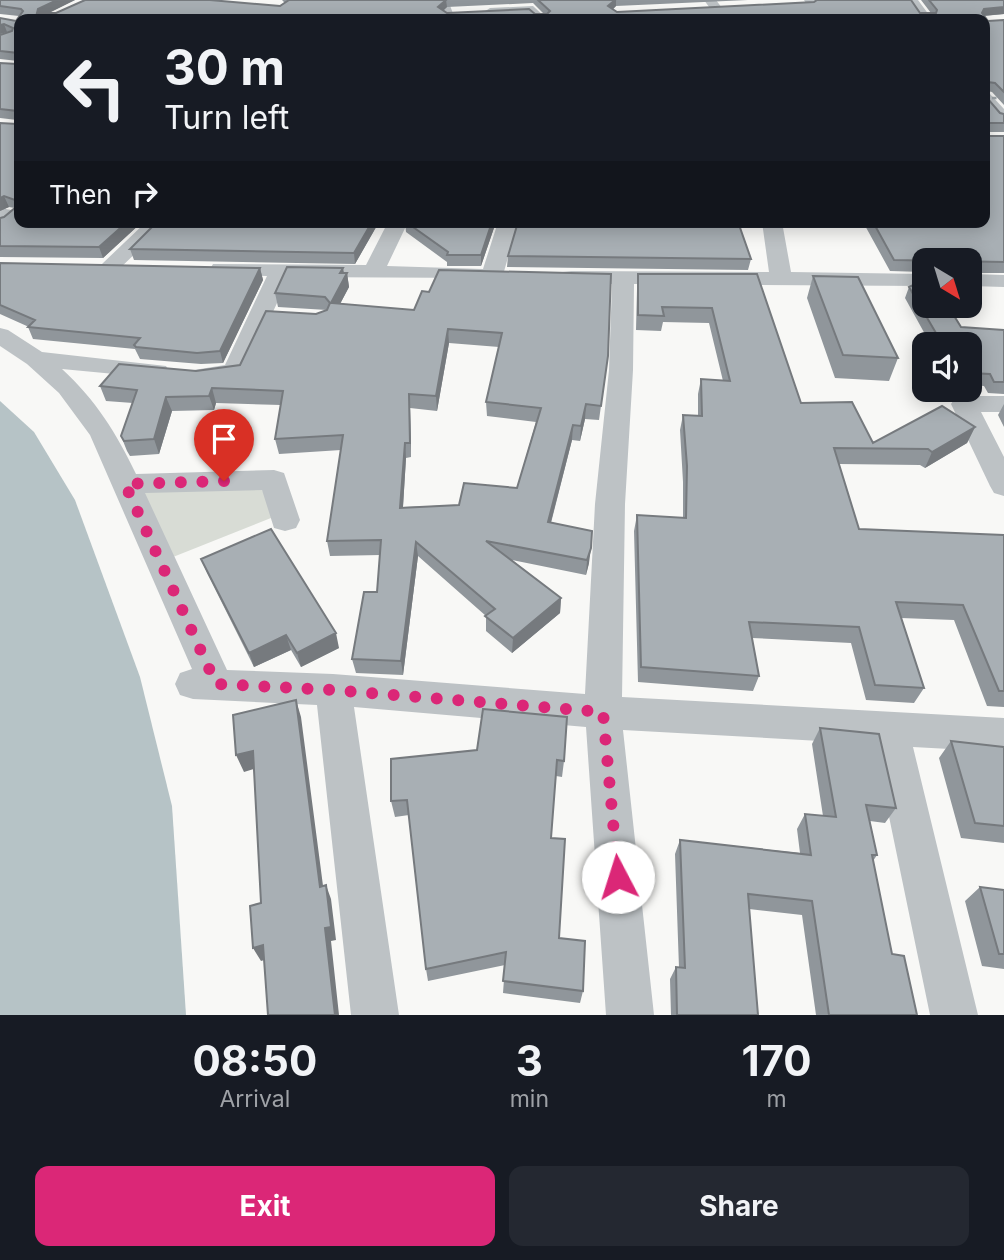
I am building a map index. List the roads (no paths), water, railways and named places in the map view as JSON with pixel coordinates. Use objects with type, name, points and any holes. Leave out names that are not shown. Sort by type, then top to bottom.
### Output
[{"type":"street","points":[[481,12],[533,9],[537,14]]},
{"type":"street","points":[[990,102],[1004,118]]},
{"type":"street","points":[[0,214],[10,215],[0,222]]},
{"type":"street","points":[[110,267],[152,228]]},
{"type":"street","points":[[373,272],[395,228]]},
{"type":"street","points":[[492,275],[506,228]]},
{"type":"street","points":[[773,228],[781,279]]},
{"type":"street","points":[[82,266],[136,267]]},
{"type":"street","points":[[202,269],[518,275]]},
{"type":"street","points":[[36,359],[201,375],[234,372],[272,316],[281,270]]},
{"type":"street","points":[[544,276],[623,279],[912,280]]},
{"type":"street","points":[[623,279],[621,370],[610,504],[603,712],[630,1015]]},
{"type":"street","points":[[982,280],[1004,281]]},
{"type":"street","points":[[0,335],[36,359],[68,388],[103,433],[205,684],[333,690],[603,712],[1004,735]]},
{"type":"street","points":[[1004,404],[964,404],[1004,486]]},
{"type":"street","points":[[125,484],[274,480],[285,520]]},
{"type":"street","points":[[333,690],[375,1015]]},
{"type":"street","points":[[890,729],[954,1015]]},
{"type":"railway","points":[[990,98],[1004,98]]}]
